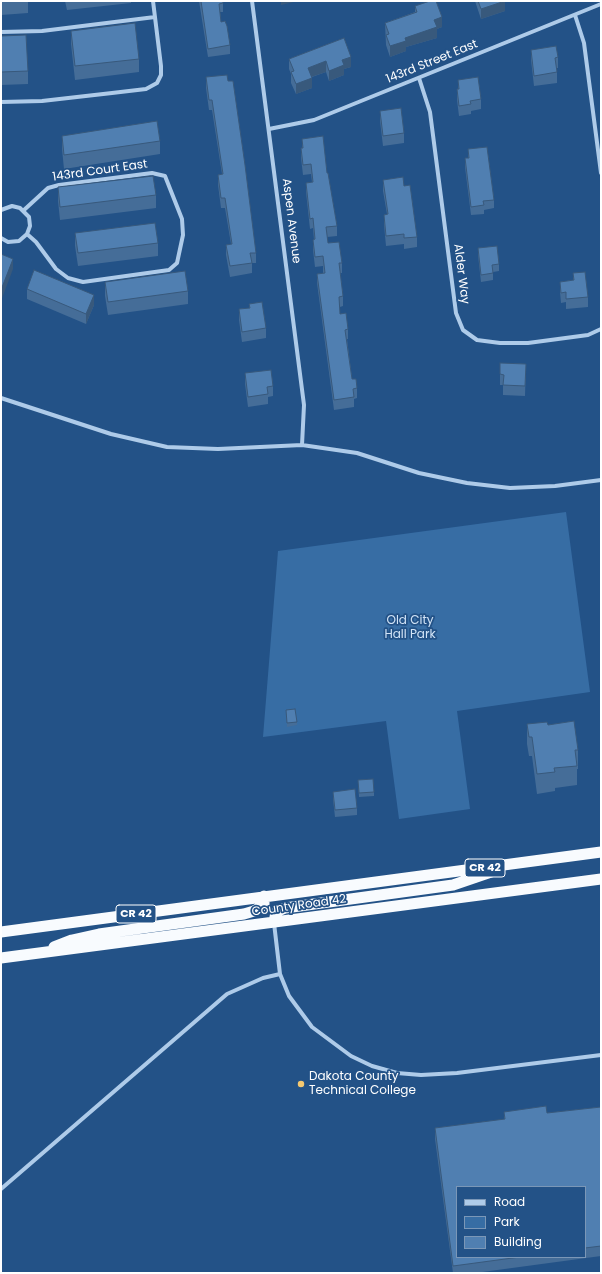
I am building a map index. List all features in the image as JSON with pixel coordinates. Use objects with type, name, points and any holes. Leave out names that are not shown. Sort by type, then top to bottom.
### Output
[{"type":"highway","name":"County Road 42","points":[[1,932],[601,852]]},
{"type":"highway","points":[[274,922],[276,912],[285,908],[453,885],[515,864]]},
{"type":"highway","name":"County Road 42","points":[[1,958],[601,879]]},
{"type":"highway","points":[[39,953],[72,940],[99,934],[249,912],[264,905],[264,896]]},
{"type":"street","points":[[1,102],[42,101],[112,93],[146,88],[157,83],[161,75],[161,66],[153,1]]},
{"type":"street","name":"Aspen Avenue","points":[[252,1],[304,405],[302,444]]},
{"type":"street","name":"143rd Street East","points":[[269,129],[314,120],[601,4]]},
{"type":"street","points":[[575,15],[584,43],[601,173]]},
{"type":"street","points":[[1,32],[42,31],[155,17]]},
{"type":"street","name":"Alder Way","points":[[419,78],[430,112],[456,313],[463,330],[478,340],[500,343],[528,343],[588,335],[601,329]]},
{"type":"street","name":"143rd Court East","points":[[24,210],[48,188],[59,185],[152,173],[165,176],[182,219],[183,235],[177,263],[169,270],[83,282],[68,278],[56,269],[36,242],[27,234]]},
{"type":"street","points":[[1,210],[12,206],[24,210],[30,221],[27,234],[24,238],[14,242],[1,238]]},
{"type":"street","points":[[1,398],[111,434],[167,447],[218,449],[302,444],[357,453],[419,473],[467,483],[510,488],[554,486],[601,480]]},
{"type":"street","points":[[274,922],[280,974],[289,996],[312,1027],[352,1056],[372,1066],[397,1073],[417,1075],[457,1073],[601,1055]]},
{"type":"street","points":[[1,1188],[227,994],[263,978],[280,974]]},
{"type":"green space","name":"Old City Hall Park","points":[[566,512],[590,692],[457,711],[470,809],[399,819],[386,721],[263,737],[278,551]]},
{"type":"building","points":[[201,1],[223,1],[223,3],[219,4],[221,22],[225,21],[227,26],[230,45],[208,49]]},
{"type":"building","points":[[430,1],[436,1],[442,17],[434,20],[437,27],[405,38],[406,41],[390,46],[386,35],[389,34],[385,23],[417,12],[415,6]]},
{"type":"building","points":[[478,1],[505,1],[481,9]]},
{"type":"building","points":[[135,23],[139,59],[75,66],[71,31]]},
{"type":"building","points":[[26,35],[28,71],[1,72],[1,36]]},
{"type":"building","points":[[344,38],[351,57],[342,60],[344,65],[329,71],[326,61],[308,68],[312,78],[296,84],[291,72],[294,71],[289,59]]},
{"type":"building","points":[[556,46],[558,57],[555,58],[557,72],[534,76],[531,50]]},
{"type":"building","points":[[227,75],[228,81],[233,81],[256,253],[250,253],[252,263],[230,266],[226,245],[232,244],[225,198],[221,198],[218,175],[223,174],[212,100],[209,100],[206,77]]},
{"type":"building","points":[[478,77],[481,99],[470,101],[471,104],[459,106],[457,89],[459,89],[458,80]]},
{"type":"building","points":[[401,108],[404,133],[383,136],[380,111]]},
{"type":"building","points":[[157,121],[160,141],[64,155],[62,136]]},
{"type":"building","points":[[323,136],[327,173],[337,226],[326,227],[328,243],[339,242],[342,263],[339,263],[343,296],[339,297],[340,314],[346,313],[348,329],[345,330],[352,379],[356,379],[357,388],[353,389],[354,397],[334,400],[317,274],[325,273],[323,256],[315,257],[313,218],[310,219],[306,183],[313,182],[311,164],[303,165],[301,148],[303,148],[302,139]]},
{"type":"building","points":[[487,147],[494,200],[483,201],[484,205],[471,207],[465,158],[469,158],[468,149]]},
{"type":"building","points":[[153,176],[156,195],[60,207],[58,187]]},
{"type":"building","points":[[403,177],[404,186],[410,185],[417,237],[404,238],[404,234],[386,236],[384,215],[388,214],[383,180]]},
{"type":"building","points":[[155,223],[158,243],[78,253],[75,233]]},
{"type":"building","points":[[497,246],[499,264],[492,265],[493,273],[481,275],[478,248]]},
{"type":"building","points":[[1,254],[13,259],[1,290]]},
{"type":"building","points":[[34,270],[94,295],[86,314],[27,289]]},
{"type":"building","points":[[185,271],[188,291],[108,302],[105,282]]},
{"type":"building","points":[[585,272],[588,297],[566,299],[566,292],[561,293],[560,282],[574,280],[573,273]]},
{"type":"building","points":[[262,302],[266,328],[242,332],[239,309],[250,308],[249,304]]},
{"type":"building","points":[[500,363],[526,364],[525,386],[503,385],[504,375],[500,374]]},
{"type":"building","points":[[271,370],[273,386],[267,387],[268,394],[248,397],[245,373]]},
{"type":"building","points":[[295,709],[297,722],[287,723],[286,710]]},
{"type":"building","points":[[574,721],[578,750],[575,750],[577,766],[554,768],[555,772],[537,774],[532,737],[529,737],[527,724],[547,722],[548,725]]},
{"type":"building","points":[[373,779],[374,792],[359,793],[358,780]]},
{"type":"building","points":[[355,789],[357,808],[335,810],[333,792]]},
{"type":"building","name":"Dakota County Technical College","points":[[546,1106],[547,1113],[601,1107],[601,1246],[586,1248],[586,1186],[456,1186],[456,1258],[513,1258],[453,1266],[435,1128],[505,1119],[504,1112]]},
{"type":"place","name":"Dakota County Technical College","points":[[301,1084]]}]
